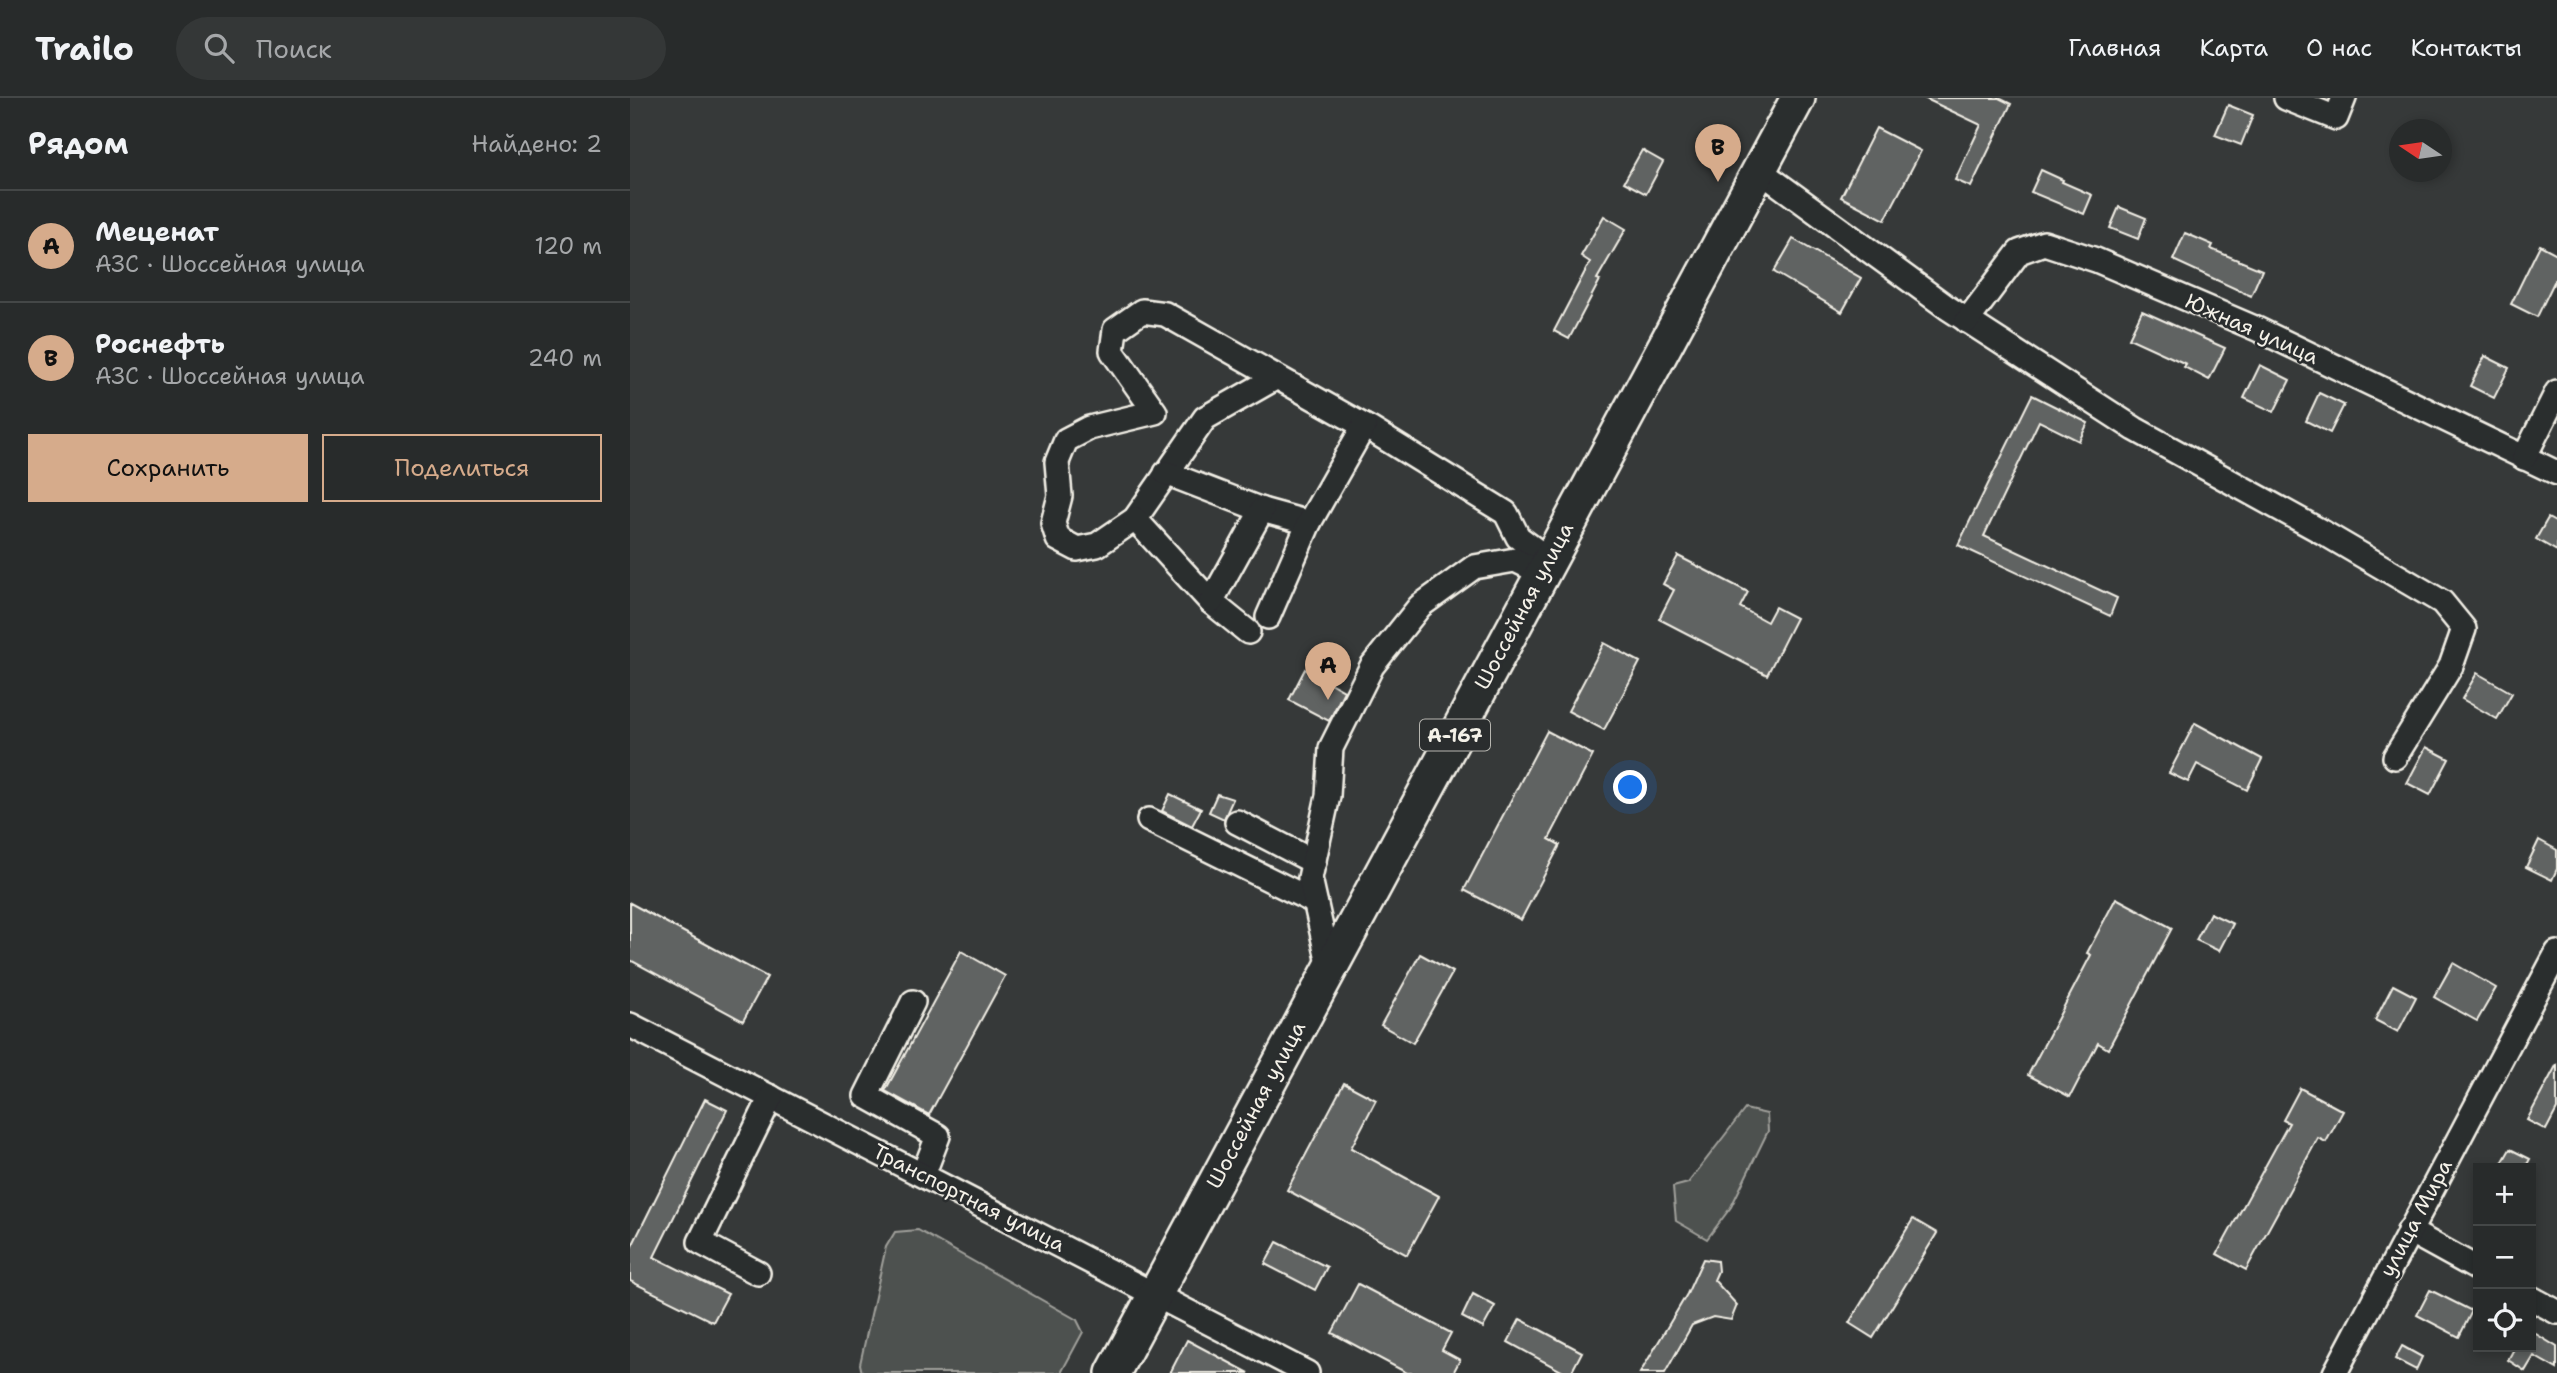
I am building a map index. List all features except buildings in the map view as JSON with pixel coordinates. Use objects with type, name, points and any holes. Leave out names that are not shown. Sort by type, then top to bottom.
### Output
[{"type":"highway","name":"Шоссейная улица","points":[[1113,1373],[1798,98]]},
{"type":"street","points":[[2286,98],[2340,108]]},
{"type":"street","points":[[1759,170],[1967,321],[2135,429],[2324,533],[2442,602],[2464,629],[2452,666],[2395,757]]},
{"type":"street","name":"Южная улица","points":[[1967,321],[2019,252],[2044,243],[2096,260],[2257,329],[2557,473]]},
{"type":"street","points":[[1277,377],[1205,418],[1135,519],[1097,545],[1077,549],[1058,538],[1053,523],[1060,496],[1057,462],[1066,440],[1089,428],[1156,412],[1112,351],[1115,330],[1142,311],[1165,314],[1277,377],[1364,426],[1506,513],[1518,537],[1545,567]]},
{"type":"street","points":[[2525,458],[2557,392]]},
{"type":"street","points":[[1268,617],[1309,523],[1364,426]]},
{"type":"street","points":[[1166,473],[1262,510],[1309,523]]},
{"type":"street","points":[[1211,602],[1262,510]]},
{"type":"street","points":[[1135,519],[1211,602],[1248,632]]},
{"type":"street","points":[[1330,968],[1310,878],[1328,796],[1331,748],[1372,666],[1420,606],[1474,566],[1515,560],[1545,567]]},
{"type":"street","points":[[1149,820],[1315,902]]},
{"type":"street","points":[[1237,822],[1314,862]]},
{"type":"street","name":"улица Мира","points":[[2335,1373],[2556,956]]},
{"type":"street","points":[[913,1002],[866,1096],[938,1136],[923,1175]]},
{"type":"street","name":"Транспортная улица","points":[[630,1025],[1307,1373]]},
{"type":"street","points":[[758,1273],[700,1242],[771,1097]]},
{"type":"street","points":[[2409,1231],[2473,1266]]},
{"type":"street","points":[[2536,1301],[2557,1312]]},
{"type":"shaded area","points":[[1745,1109],[1767,1114],[1768,1131],[1731,1207],[1707,1239],[1676,1221],[1673,1187],[1688,1183]]},
{"type":"shaded area","points":[[918,1230],[1077,1320],[1083,1332],[1061,1373],[862,1373],[860,1364],[886,1247],[895,1232]]},
{"type":"place","name":"Роснефть","points":[[1718,182]]},
{"type":"place","name":"Меценат","points":[[1328,700]]}]
